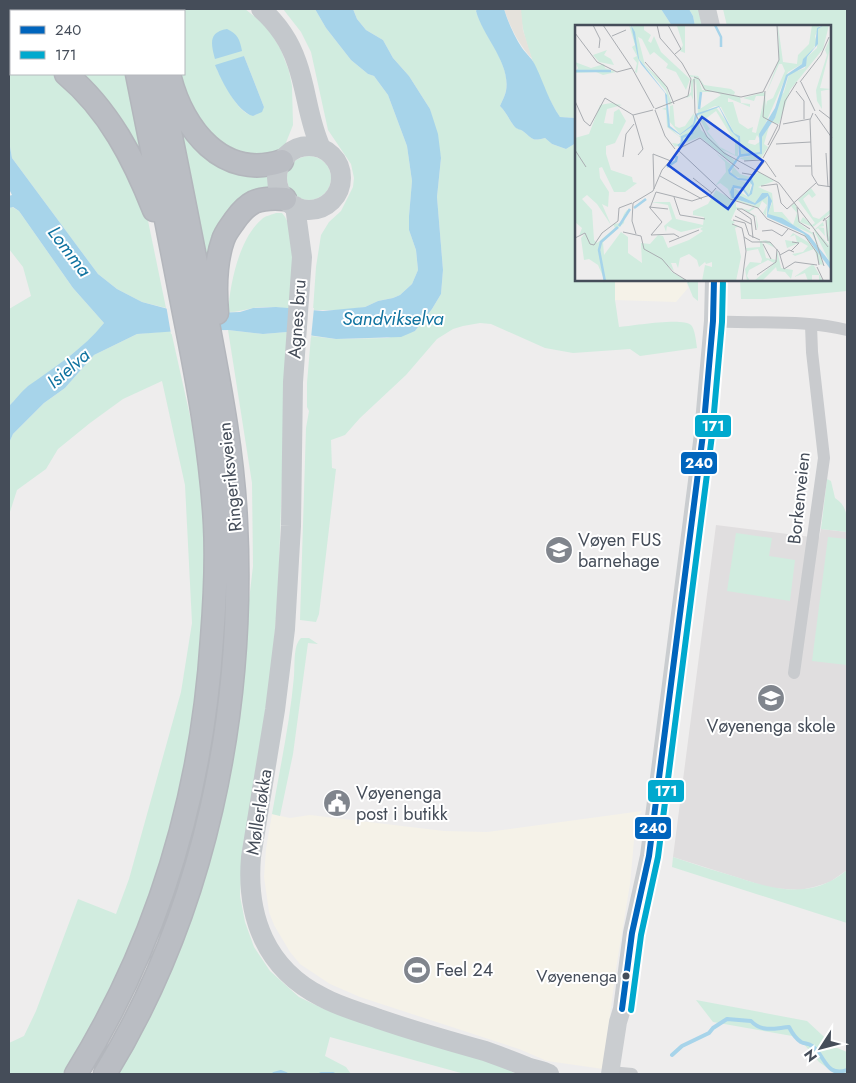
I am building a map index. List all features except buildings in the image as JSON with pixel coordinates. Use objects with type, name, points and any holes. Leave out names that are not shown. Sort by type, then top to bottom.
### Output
[{"type":"highway","points":[[67,75],[94,101],[122,140],[141,179],[196,262],[216,280],[217,310],[222,345],[209,388]]},
{"type":"highway","name":"Ringeriksveien","points":[[137,75],[196,262]]},
{"type":"highway","name":"Ringeriksveien","points":[[76,1074],[120,998],[151,926],[168,876],[188,806],[202,738],[210,665],[216,588],[209,388],[196,262],[158,75]]},
{"type":"highway","points":[[169,75],[184,116],[199,137],[212,149],[228,159],[249,166],[268,165],[302,146]]},
{"type":"highway","points":[[196,262],[223,239],[239,214],[247,206],[263,199],[302,210]]},
{"type":"highway","name":"Ringeriksveien","points":[[107,1070],[142,1005],[158,970],[191,883],[210,814],[225,743],[234,668],[238,602],[236,521],[229,449],[209,388]]},
{"type":"main road","points":[[262,9],[285,36],[298,63],[303,85],[302,146],[278,170],[277,180],[279,190],[302,210],[329,202],[336,194],[340,184],[337,162],[330,154],[302,146]]},
{"type":"main road","points":[[707,9],[711,25]]},
{"type":"main road","name":"Agnes bru","points":[[293,382],[302,256],[302,210]]},
{"type":"main road","points":[[619,1074],[627,1034],[622,1009],[632,933],[649,856],[704,434],[713,321],[714,281]]},
{"type":"main road","name":"Møllerløkka","points":[[293,382],[291,526],[285,629],[275,710],[251,858],[250,894],[259,931],[273,955],[290,976],[322,998],[379,1019],[505,1058],[531,1071],[549,1074]]},
{"type":"street","points":[[713,321],[832,326],[847,330]]},
{"type":"street","name":"Borkenveien","points":[[794,673],[824,458],[811,325]]},
{"type":"shaded area","points":[[615,281],[686,281],[688,288],[676,302],[615,300]]},
{"type":"shaded area","name":"Vøyenenga skole","points":[[716,525],[819,538],[821,529],[847,532],[847,870],[830,882],[814,887],[800,890],[770,888],[673,857]]},
{"type":"shaded area","points":[[642,811],[636,819],[630,884],[616,969],[603,1069],[547,1061],[519,1049],[360,997],[330,984],[300,964],[290,952],[274,925],[269,912],[264,877],[266,849],[272,814],[290,818],[310,815],[444,831],[487,832]]},
{"type":"green space","points":[[112,9],[112,10],[30,10]]},
{"type":"green space","points":[[163,9],[245,9],[271,33],[281,50],[289,71],[292,86],[293,125],[285,145],[272,156],[239,154],[211,136],[192,109],[179,75],[185,75],[185,10]],"holes":[[[244,56],[264,107],[258,113],[251,115],[241,109],[231,96],[217,70]]]},
{"type":"green space","points":[[283,9],[315,9],[326,28],[351,60],[368,74],[374,76],[388,95],[407,146],[412,181],[409,230],[416,250],[418,270],[412,284],[400,295],[393,298],[378,301],[365,307],[345,310],[313,310],[316,267],[321,235],[329,222],[341,211],[353,187],[354,178],[351,164],[328,130],[311,52],[301,32]]},
{"type":"green space","points":[[353,9],[477,9],[480,21],[505,70],[506,91],[500,106],[514,126],[533,139],[545,138],[552,144],[566,149],[575,144],[575,281],[615,281],[615,300],[619,327],[668,322],[686,323],[691,325],[693,329],[697,348],[640,356],[630,349],[573,353],[545,348],[491,324],[480,323],[453,329],[437,339],[406,375],[360,418],[345,435],[331,440],[332,468],[336,469],[319,614],[316,622],[300,620],[306,428],[309,411],[307,407],[307,383],[311,336],[336,339],[387,338],[415,331],[441,294],[443,270],[437,197],[441,158],[430,109],[409,76],[393,58],[383,40],[366,30],[357,19]]},
{"type":"green space","points":[[521,9],[661,9],[671,25],[575,25],[575,118],[560,117],[554,107],[534,64],[521,20]]},
{"type":"green space","points":[[689,9],[699,9],[703,25],[695,25]]},
{"type":"green space","points":[[723,9],[847,9],[847,291],[765,299],[741,299],[740,281],[831,281],[831,25],[727,25]]},
{"type":"green space","points":[[9,45],[10,75],[55,75],[102,122],[146,211],[166,308],[142,302],[117,289],[98,274],[12,158],[9,141]]},
{"type":"green space","points":[[79,75],[126,75],[146,171]]},
{"type":"green space","points":[[178,117],[271,174],[271,190],[207,264],[186,151]]},
{"type":"green space","points":[[313,156],[325,162],[330,169],[330,187],[325,194],[318,199],[305,200],[297,197],[290,190],[287,174],[290,166],[297,159]]},
{"type":"green space","points":[[12,207],[19,211],[73,288],[104,323],[93,337],[44,377],[27,387],[9,406],[9,309],[31,296],[23,267],[9,249],[9,208]]},
{"type":"green space","points":[[276,213],[282,213],[288,222],[293,245],[290,309],[262,307],[228,312],[237,262],[247,238],[262,219]]},
{"type":"green space","points":[[686,281],[698,281],[698,301],[693,297]]},
{"type":"green space","points":[[228,330],[263,334],[287,332],[278,594],[271,679],[242,855],[240,896],[245,922],[254,947],[270,971],[299,997],[324,1009],[497,1064],[516,1074],[461,1074],[330,1037],[325,1056],[346,1067],[351,1074],[117,1074],[159,999],[183,943],[203,881],[243,685],[253,566],[252,483]]},
{"type":"green space","points":[[171,331],[199,456],[203,492],[206,559],[201,654],[187,767],[160,868],[141,924],[111,993],[63,1074],[9,1074],[9,1043],[24,1036],[36,1011],[78,899],[116,914],[129,879],[181,692],[192,623],[185,485],[162,381],[123,399],[58,449],[46,469],[17,490],[9,515],[9,443],[13,434],[44,403],[65,388],[94,355],[137,334]]},
{"type":"green space","points":[[827,479],[831,481],[835,498],[845,509],[847,532],[821,529]]},
{"type":"green space","points":[[736,533],[772,538],[769,556],[795,560],[790,601],[727,591]]},
{"type":"green space","points":[[828,537],[847,539],[847,665],[812,661]]},
{"type":"green space","points":[[301,638],[309,638],[318,644],[308,643],[293,754],[280,816],[272,814],[290,710],[296,650],[298,641]]},
{"type":"green space","points":[[673,857],[762,885],[791,890],[819,886],[833,880],[847,870],[847,923],[672,867]]},
{"type":"green space","points":[[696,1000],[807,1021],[835,1047],[847,1052],[847,1074],[836,1074],[819,1062],[798,1037],[713,1022]]},
{"type":"sand","points":[[504,9],[521,9],[523,30],[532,59],[515,36]]},
{"type":"water","name":"Sandvikselva","points":[[315,9],[353,9],[357,19],[366,30],[383,40],[393,58],[409,76],[430,109],[438,134],[441,158],[437,197],[443,270],[441,294],[432,309],[415,331],[401,337],[336,339],[287,332],[263,334],[228,330],[137,334],[94,355],[65,388],[44,403],[13,434],[9,443],[9,406],[28,386],[78,349],[104,323],[73,288],[19,211],[13,207],[9,208],[9,196],[12,195],[9,189],[9,141],[12,158],[98,274],[117,289],[142,302],[187,314],[240,312],[253,308],[276,307],[323,311],[365,307],[400,295],[412,284],[418,270],[416,250],[409,230],[412,181],[407,146],[388,95],[374,76],[368,74],[351,60],[326,28]]},
{"type":"water","points":[[477,9],[504,9],[514,34],[535,64],[556,111],[560,117],[575,118],[575,144],[566,149],[552,144],[545,138],[533,139],[514,126],[500,106],[506,91],[506,81],[501,60],[476,11]]},
{"type":"water","points":[[661,9],[689,9],[695,25],[671,25]]},
{"type":"water","points":[[227,29],[238,38],[242,51],[215,59],[212,40],[217,33]]},
{"type":"water","points":[[244,56],[264,107],[262,112],[253,116],[236,102],[225,87],[215,65]]},
{"type":"pier","points":[[166,305],[187,311],[179,333],[171,334]]},
{"type":"pier","points":[[290,306],[314,308],[311,338],[291,335]]},
{"type":"waterway","points":[[672,1055],[682,1046],[709,1033],[727,1019],[751,1021],[755,1025],[764,1028],[789,1027],[802,1043],[811,1045],[834,1071],[847,1070]]},
{"type":"waterway","points":[[274,1074],[281,1072],[286,1074]]},
{"type":"waterway","points":[[321,1074],[333,1074]]},
{"type":"transit line","name":"240","points":[[622,1009],[632,933],[649,856],[703,434],[713,321],[714,281]]},
{"type":"transit line","name":"171","points":[[631,1010],[641,935],[658,857],[712,435],[722,322],[723,281]]},
{"type":"place","name":"Vøyen FUS barnehage","points":[[559,550]]},
{"type":"place","name":"Vøyenenga skole","points":[[771,698]]},
{"type":"place","name":"Vøyenenga post i butikk","points":[[337,803]]},
{"type":"place","name":"Feel 24","points":[[417,970]]},
{"type":"place","name":"Vøyenenga","points":[[626,976]]},
{"type":"water label","name":"Lomma","points":[[70,251]]},
{"type":"water label","name":"Isielva","points":[[68,368]]}]
